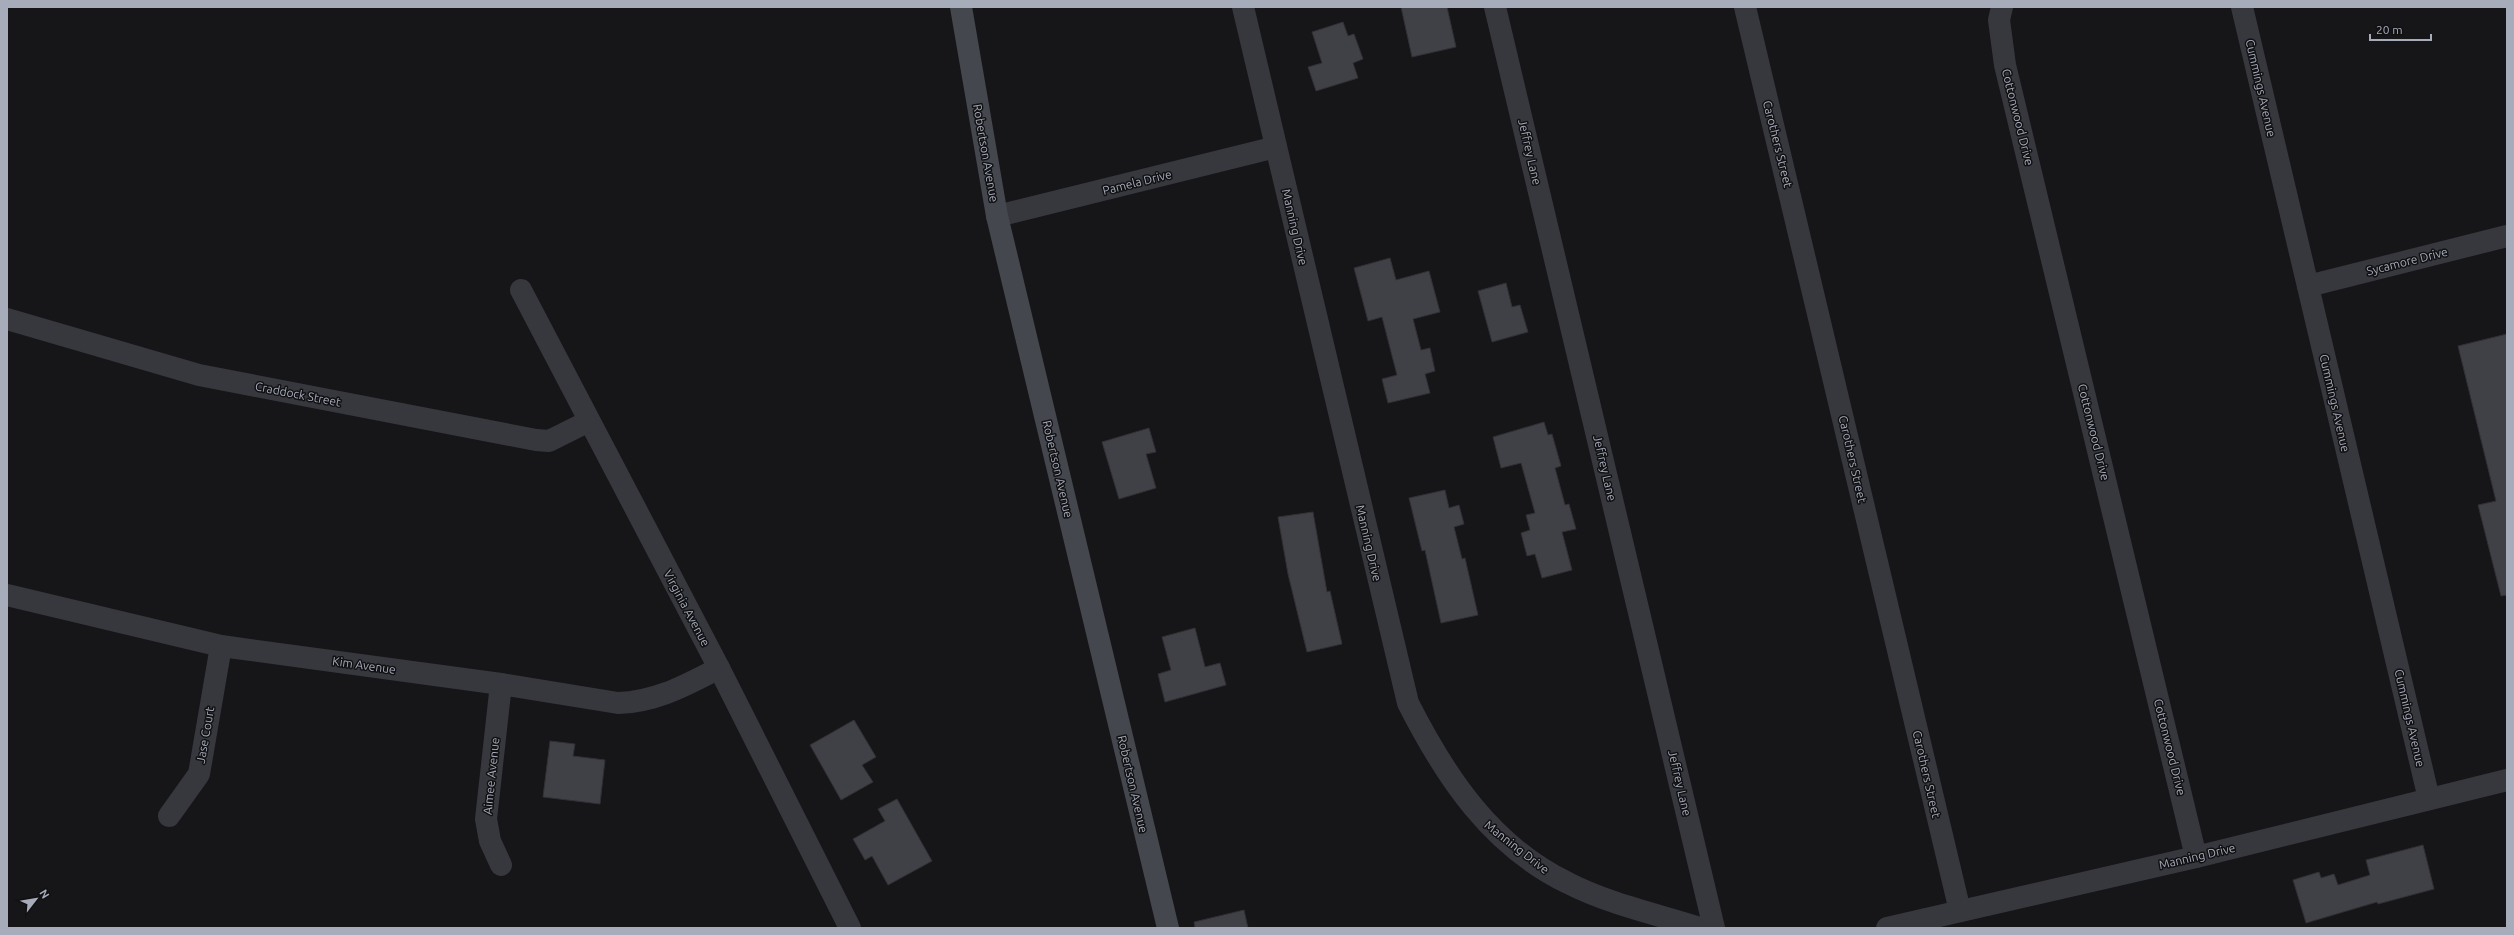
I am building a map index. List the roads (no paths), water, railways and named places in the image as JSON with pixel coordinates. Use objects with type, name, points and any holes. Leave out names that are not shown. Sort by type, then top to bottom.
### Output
[{"type":"street","name":"Robertson Avenue","points":[[961,7],[997,216],[1168,928]]},
{"type":"street","name":"Manning Drive","points":[[1243,7],[1408,702],[1426,738],[1446,771],[1482,820],[1534,862],[1567,883],[1600,897],[1700,928]]},
{"type":"street","name":"Jeffrey Lane","points":[[1495,7],[1714,928]]},
{"type":"street","name":"Carothers Street","points":[[1745,7],[1960,911]]},
{"type":"street","name":"Cottonwood Drive","points":[[2002,7],[1999,20],[2005,65],[2196,857]]},
{"type":"street","name":"Cummings Avenue","points":[[2242,7],[2429,799]]},
{"type":"street","name":"Pamela Drive","points":[[997,216],[1276,147]]},
{"type":"street","name":"Sycamore Drive","points":[[2308,286],[2507,236]]},
{"type":"street","name":"Virginia Avenue","points":[[521,290],[719,668],[850,928]]},
{"type":"street","name":"Craddock Street","points":[[7,319],[199,375],[536,440],[549,441],[589,421]]},
{"type":"street","name":"Kim Avenue","points":[[7,595],[221,646],[502,684],[598,701],[636,702],[659,697],[719,668]]},
{"type":"street","name":"Jase Court","points":[[169,816],[199,774],[221,646]]},
{"type":"street","name":"Aimee Avenue","points":[[501,866],[490,841],[486,819],[502,684]]},
{"type":"street","name":"Manning Drive","points":[[1887,928],[2196,857],[2507,780]]}]
